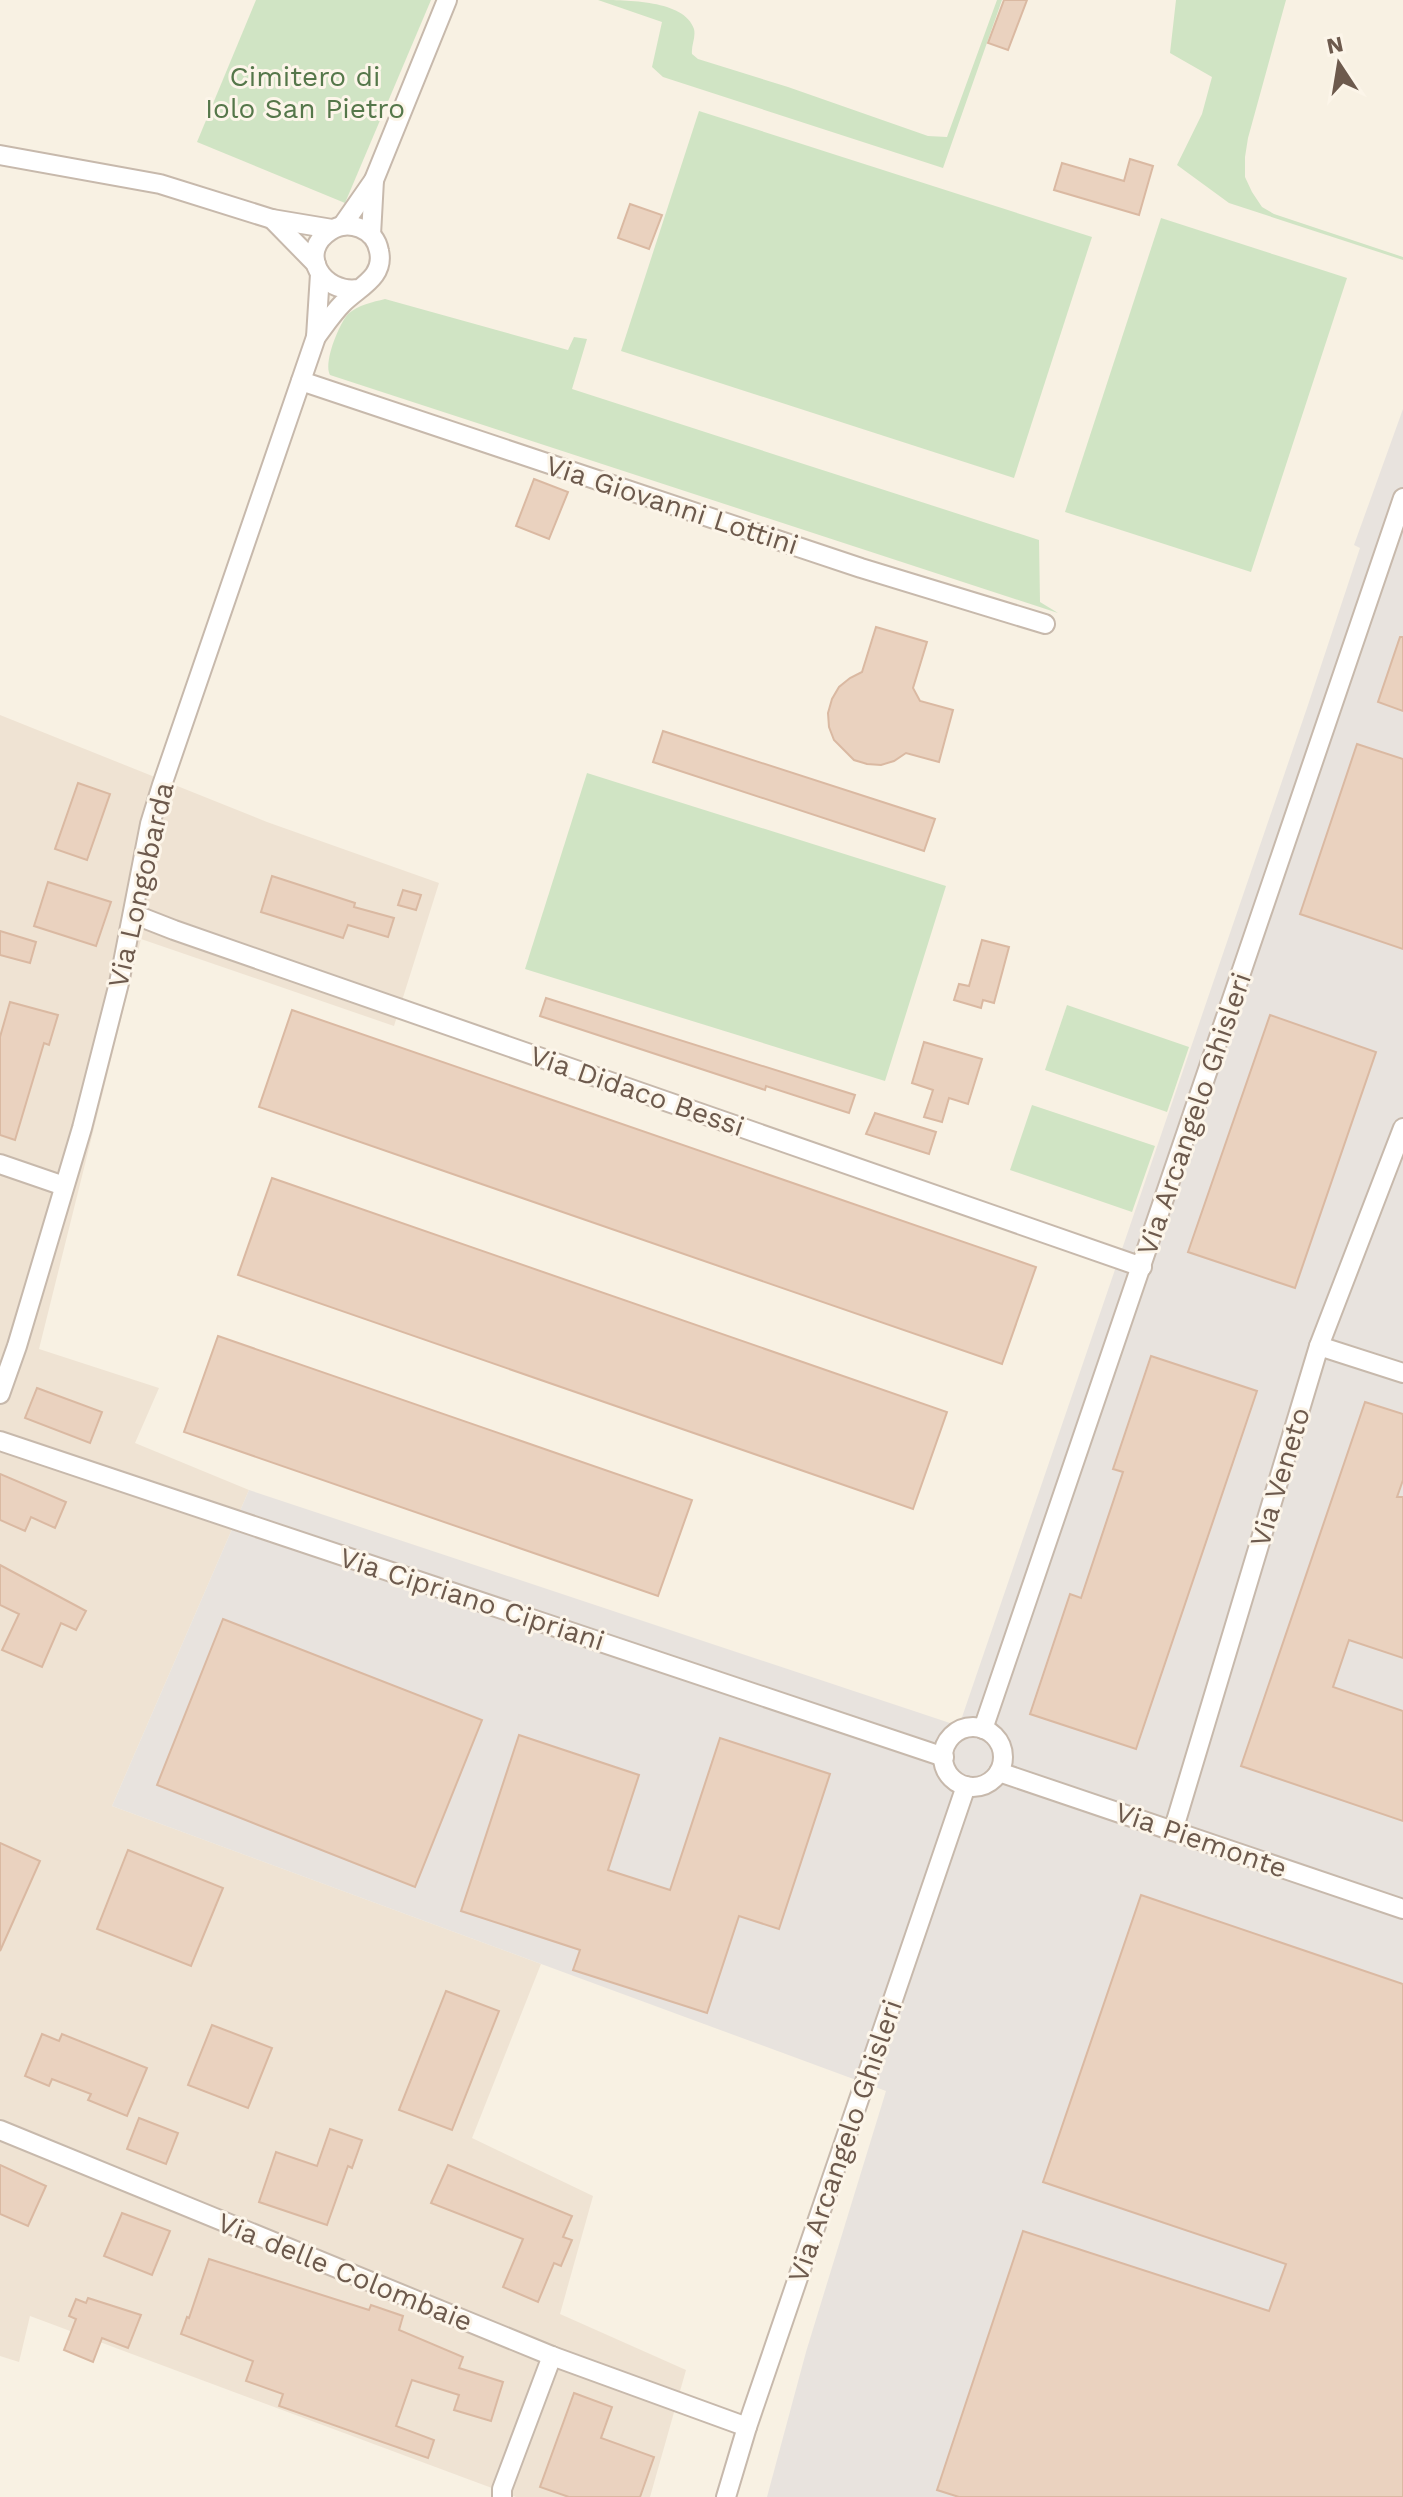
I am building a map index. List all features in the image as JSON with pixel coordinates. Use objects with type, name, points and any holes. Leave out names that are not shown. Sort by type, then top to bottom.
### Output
[{"type":"street","points":[[0,155],[160,184],[272,219],[337,228],[352,225],[371,235],[374,180],[447,0]]},
{"type":"street","name":"Via Longobarda","points":[[0,1394],[93,1084],[133,914],[150,824],[316,337],[318,244],[337,228],[374,180]]},
{"type":"street","points":[[272,219],[336,288],[358,289]]},
{"type":"street","name":"Via Longobarda","points":[[316,337],[331,317],[375,275],[379,265],[377,244],[371,235]]},
{"type":"street","name":"Via Giovanni Lottini","points":[[301,381],[847,563],[1045,624]]},
{"type":"street","name":"Via Arcangelo Ghisleri","points":[[983,1729],[1403,498]]},
{"type":"street","name":"Via Didaco Bessi","points":[[133,914],[1142,1267]]},
{"type":"street","name":"Via Veneto","points":[[1173,1831],[1319,1346],[1403,1128]]},
{"type":"street","points":[[0,1164],[64,1186]]},
{"type":"street","points":[[1319,1346],[1403,1373]]},
{"type":"street","name":"Via Cipriano Cipriani","points":[[0,1441],[944,1757]]},
{"type":"street","points":[[973,1728],[983,1729],[1001,1746],[1003,1763],[999,1772],[985,1785],[966,1786],[950,1775],[944,1757],[945,1748],[956,1733],[973,1728]]},
{"type":"street","name":"Via Piemonte","points":[[999,1772],[1403,1909]]},
{"type":"street","name":"Via Arcangelo Ghisleri","points":[[726,2497],[747,2427],[966,1786]]},
{"type":"street","name":"Via delle Colombaie","points":[[0,2130],[552,2356],[747,2427]]},
{"type":"street","points":[[502,2497],[502,2489],[552,2356]]},
{"type":"shaded area","points":[[1403,409],[1403,2497],[767,2497],[806,2352],[886,2091],[112,1806],[249,1490],[959,1726],[1308,705],[1360,548],[1354,545]]},
{"type":"shaded area","points":[[0,715],[267,822],[439,883],[394,1026],[141,939],[39,1349],[159,1388],[135,1443],[249,1490],[112,1806],[541,1964],[472,2138],[593,2196],[560,2314],[686,2370],[650,2497],[516,2497],[30,2316],[19,2362],[0,2356]]},
{"type":"green space","name":"Cimitero di Iolo San Pietro","points":[[256,0],[431,0],[345,203],[197,142]]},
{"type":"green space","points":[[598,0],[667,7],[688,19],[694,29],[692,54],[698,59],[928,136],[947,137],[997,0],[1002,0],[943,168],[663,77],[652,67],[662,22]]},
{"type":"green space","points":[[1176,0],[1286,0],[1248,138],[1245,177],[1262,207],[1274,214],[1403,257],[1403,260],[1229,203],[1177,165],[1202,114],[1212,77],[1170,53]]},
{"type":"green space","points":[[699,111],[1092,237],[1014,478],[621,351]]},
{"type":"green space","points":[[1161,218],[1347,278],[1251,572],[1065,512]]},
{"type":"green space","points":[[385,299],[568,350],[574,337],[587,339],[572,389],[1039,540],[1040,602],[1058,613],[330,375],[330,353],[344,319],[356,308]]},
{"type":"green space","points":[[587,773],[946,886],[885,1081],[525,969]]},
{"type":"green space","points":[[1067,1005],[1189,1047],[1167,1112],[1045,1070]]},
{"type":"green space","points":[[1032,1105],[1155,1146],[1132,1212],[1010,1170]]},
{"type":"building","points":[[1004,0],[1027,0],[1008,50],[988,43]]},
{"type":"building","points":[[1130,159],[1153,166],[1139,215],[1054,190],[1062,163],[1124,181]]},
{"type":"building","points":[[630,204],[662,215],[649,249],[618,238]]},
{"type":"building","points":[[534,479],[568,492],[549,539],[516,526]]},
{"type":"building","points":[[876,627],[927,642],[913,688],[920,701],[953,710],[939,762],[906,753],[881,765],[867,764],[854,760],[834,740],[828,713],[832,699],[839,687],[862,672]]},
{"type":"building","points":[[1400,637],[1403,637],[1403,711],[1378,702]]},
{"type":"building","points":[[663,731],[935,819],[924,851],[653,762]]},
{"type":"building","points":[[1357,744],[1403,759],[1403,949],[1300,914]]},
{"type":"building","points":[[78,783],[110,794],[87,860],[55,849]]},
{"type":"building","points":[[272,876],[355,903],[354,907],[394,918],[388,937],[348,925],[343,938],[261,912]]},
{"type":"building","points":[[48,882],[111,902],[96,946],[34,926]]},
{"type":"building","points":[[403,890],[421,895],[416,910],[398,905]]},
{"type":"building","points":[[0,931],[36,942],[30,963],[0,955]]},
{"type":"building","points":[[982,940],[1009,947],[994,1003],[983,1000],[981,1008],[954,1000],[959,984],[969,986]]},
{"type":"building","points":[[546,998],[855,1095],[849,1113],[766,1086],[765,1090],[540,1016]]},
{"type":"building","points":[[10,1002],[58,1015],[49,1045],[44,1043],[15,1140],[0,1135],[0,1037]]},
{"type":"building","points":[[292,1010],[1036,1267],[1002,1364],[259,1107]]},
{"type":"building","points":[[1270,1015],[1376,1052],[1295,1288],[1188,1252]]},
{"type":"building","points":[[924,1042],[982,1059],[968,1104],[949,1098],[942,1122],[924,1117],[933,1090],[912,1083]]},
{"type":"building","points":[[875,1113],[936,1132],[929,1154],[866,1134]]},
{"type":"building","points":[[272,1178],[947,1412],[913,1509],[238,1275]]},
{"type":"building","points":[[218,1336],[692,1500],[658,1596],[184,1432]]},
{"type":"building","points":[[1151,1356],[1257,1391],[1136,1749],[1030,1714],[1070,1594],[1081,1598],[1123,1472],[1113,1469]]},
{"type":"building","points":[[37,1388],[102,1412],[90,1443],[25,1418]]},
{"type":"building","points":[[1365,1402],[1403,1414],[1403,1480],[1397,1497],[1403,1497],[1403,1658],[1349,1640],[1333,1687],[1403,1711],[1403,1821],[1241,1766]]},
{"type":"building","points":[[0,1474],[66,1502],[55,1528],[31,1517],[25,1531],[0,1520]]},
{"type":"building","points":[[0,1565],[86,1611],[76,1630],[61,1623],[42,1667],[2,1650],[19,1614],[0,1605]]},
{"type":"building","points":[[223,1619],[482,1720],[415,1887],[157,1785]]},
{"type":"building","points":[[519,1735],[639,1775],[608,1870],[670,1890],[720,1738],[830,1774],[779,1929],[739,1916],[707,2013],[573,1970],[580,1950],[461,1911]]},
{"type":"building","points":[[0,1843],[40,1861],[0,1951]]},
{"type":"building","points":[[128,1850],[223,1888],[191,1966],[97,1929]]},
{"type":"building","points":[[1141,1895],[1403,1984],[1403,2497],[959,2497],[937,2490],[1023,2231],[1269,2311],[1286,2264],[1043,2182]]},
{"type":"building","points":[[446,1991],[499,2011],[452,2130],[399,2110]]},
{"type":"building","points":[[212,2025],[272,2048],[248,2108],[188,2085]]},
{"type":"building","points":[[42,2034],[59,2041],[62,2034],[147,2068],[127,2116],[88,2100],[91,2094],[52,2079],[49,2086],[25,2076]]},
{"type":"building","points":[[139,2118],[178,2133],[166,2164],[127,2149]]},
{"type":"building","points":[[330,2129],[362,2140],[352,2168],[348,2166],[327,2225],[259,2202],[276,2152],[317,2166]]},
{"type":"building","points":[[0,2165],[46,2186],[28,2226],[0,2214]]},
{"type":"building","points":[[448,2165],[572,2216],[563,2237],[572,2240],[561,2266],[554,2263],[538,2302],[503,2287],[523,2239],[431,2203]]},
{"type":"building","points":[[122,2213],[170,2231],[152,2275],[104,2256]]},
{"type":"building","points":[[209,2259],[369,2310],[371,2305],[403,2316],[399,2330],[463,2357],[459,2368],[503,2382],[491,2421],[454,2410],[459,2395],[412,2380],[396,2426],[434,2440],[428,2458],[279,2406],[283,2394],[246,2381],[253,2361],[181,2334]]},
{"type":"building","points":[[88,2298],[141,2315],[128,2348],[102,2338],[93,2362],[64,2350],[76,2319],[69,2316],[76,2299],[86,2303]]},
{"type":"building","points":[[574,2393],[612,2407],[601,2438],[654,2457],[640,2497],[569,2497],[540,2487]]}]
